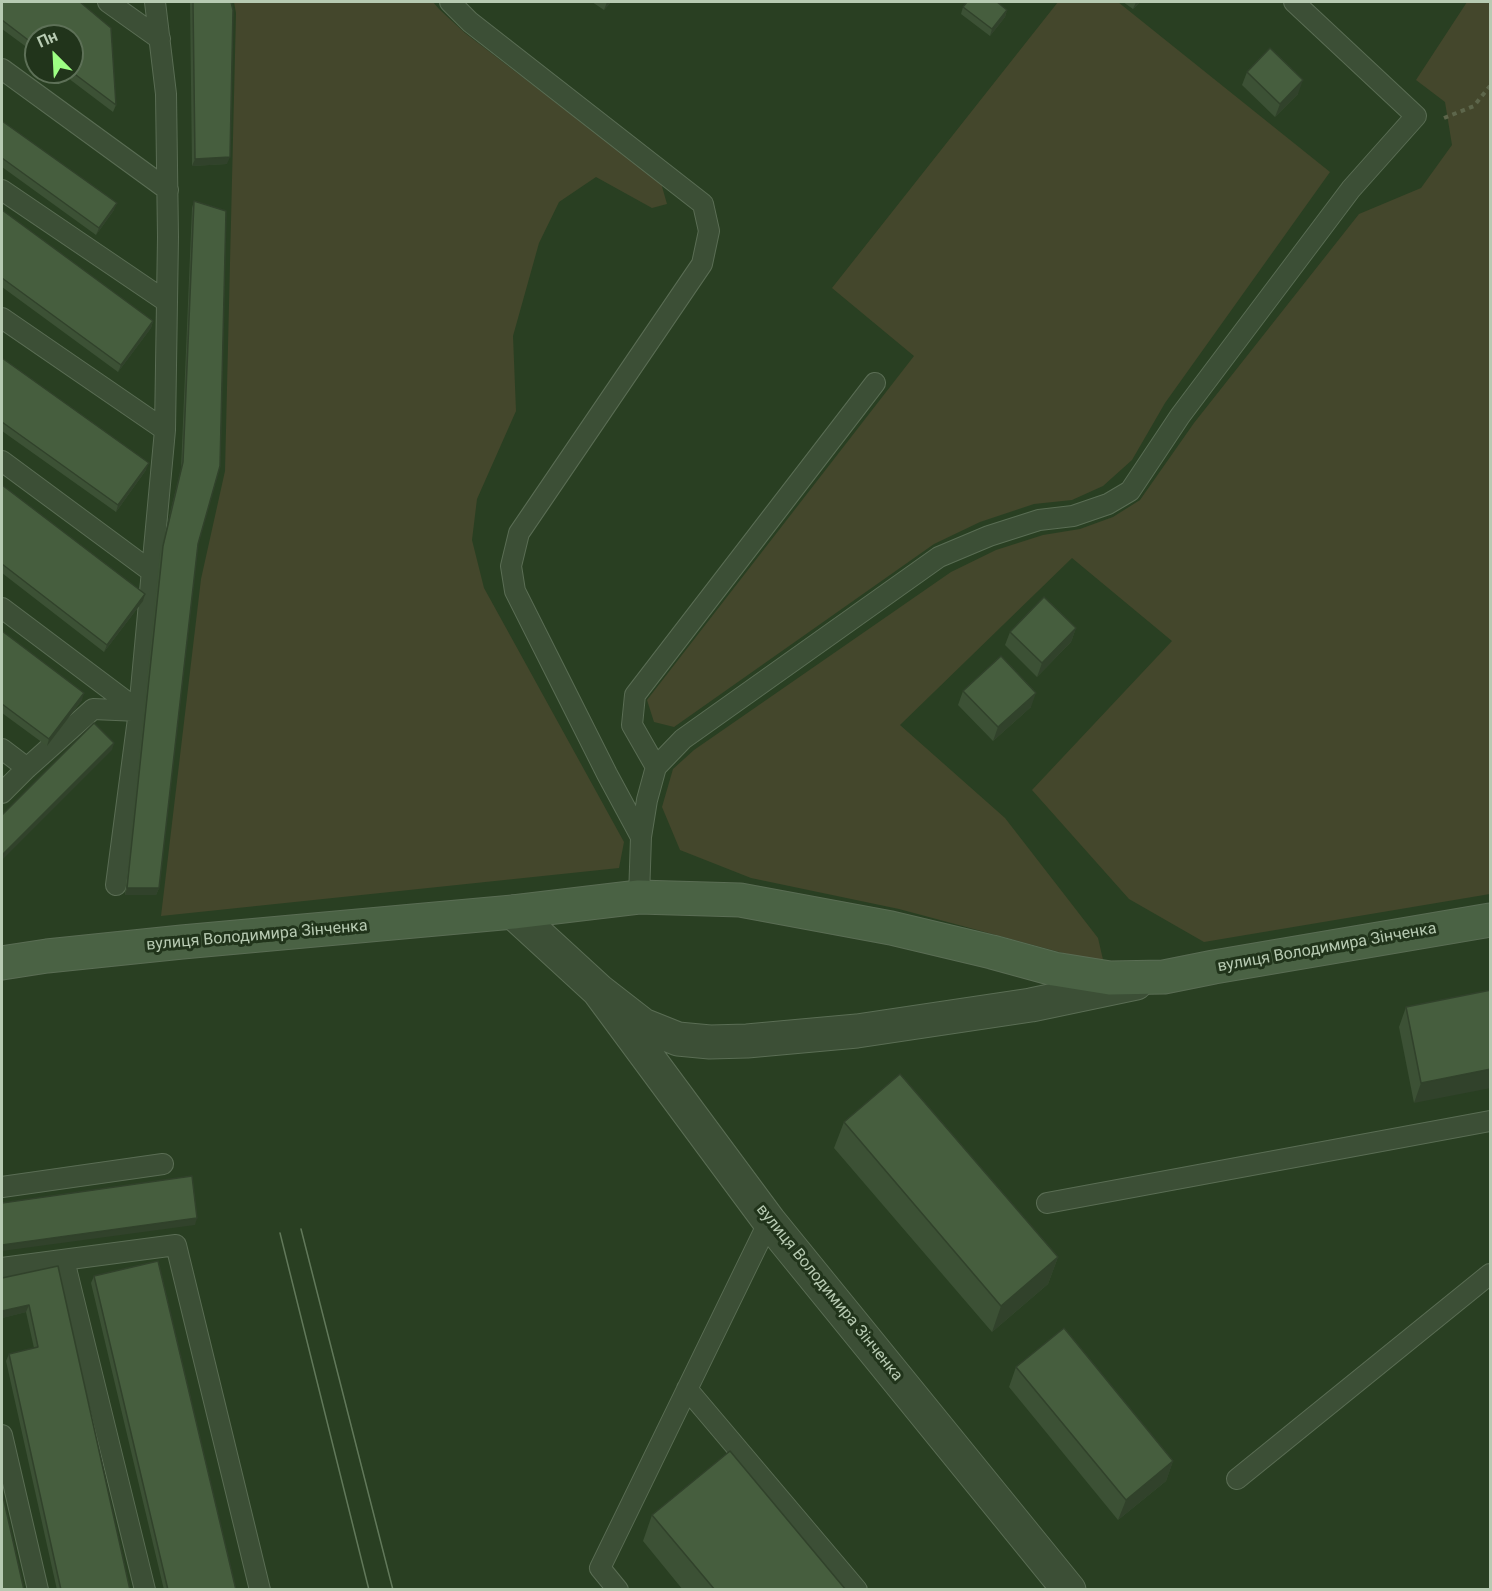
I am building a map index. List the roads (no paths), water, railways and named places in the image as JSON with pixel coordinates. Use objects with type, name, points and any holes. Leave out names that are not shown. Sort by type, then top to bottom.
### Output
[{"type":"main road","name":"вулиця Володимира Зінченка","points":[[2,963],[182,942],[513,912],[639,897],[740,900],[891,928],[1054,969],[1110,978],[1164,977],[1491,920]]},
{"type":"street","name":"вулиця Володимира Зінченка","points":[[513,912],[598,990],[643,1025],[678,1039],[710,1042],[787,1038],[868,1029],[1031,1005],[1164,977]]},
{"type":"street","name":"вулиця Володимира Зінченка","points":[[598,990],[769,1221],[1069,1590]]},
{"type":"lane","points":[[108,2],[160,39]]},
{"type":"lane","points":[[116,885],[139,711],[165,430],[168,190],[166,94],[155,2]]},
{"type":"lane","points":[[450,2],[470,22],[703,204],[709,231],[702,264],[519,533],[511,566],[514,591],[641,837]]},
{"type":"lane","points":[[639,897],[641,837],[647,800],[656,767],[683,739],[939,557],[999,532],[1039,520],[1074,516],[1108,504],[1130,491],[1180,416],[1351,189],[1416,116],[1294,2]]},
{"type":"lane","points":[[2,69],[168,190]]},
{"type":"lane","points":[[2,189],[167,302]]},
{"type":"lane","points":[[2,318],[165,430]]},
{"type":"lane","points":[[656,767],[632,725],[635,695],[875,383]]},
{"type":"lane","points":[[2,461],[152,572]]},
{"type":"lane","points":[[2,608],[139,711]]},
{"type":"lane","points":[[2,794],[27,768],[93,709],[139,711]]},
{"type":"lane","points":[[2,749],[27,768]]},
{"type":"lane","points":[[1047,1203],[1491,1121]]},
{"type":"lane","points":[[2,1186],[162,1164]]},
{"type":"lane","points":[[618,1590],[600,1568],[769,1221]]},
{"type":"lane","points":[[2,1268],[176,1245],[260,1590]]},
{"type":"lane","points":[[64,1260],[145,1590]]},
{"type":"lane","points":[[1237,1479],[1491,1274]]},
{"type":"lane","points":[[687,1389],[857,1590]]},
{"type":"lane","points":[[2,1435],[38,1590]]},
{"type":"tram line","points":[[301,1229],[393,1590]]},
{"type":"tram line","points":[[280,1233],[369,1590]]}]
